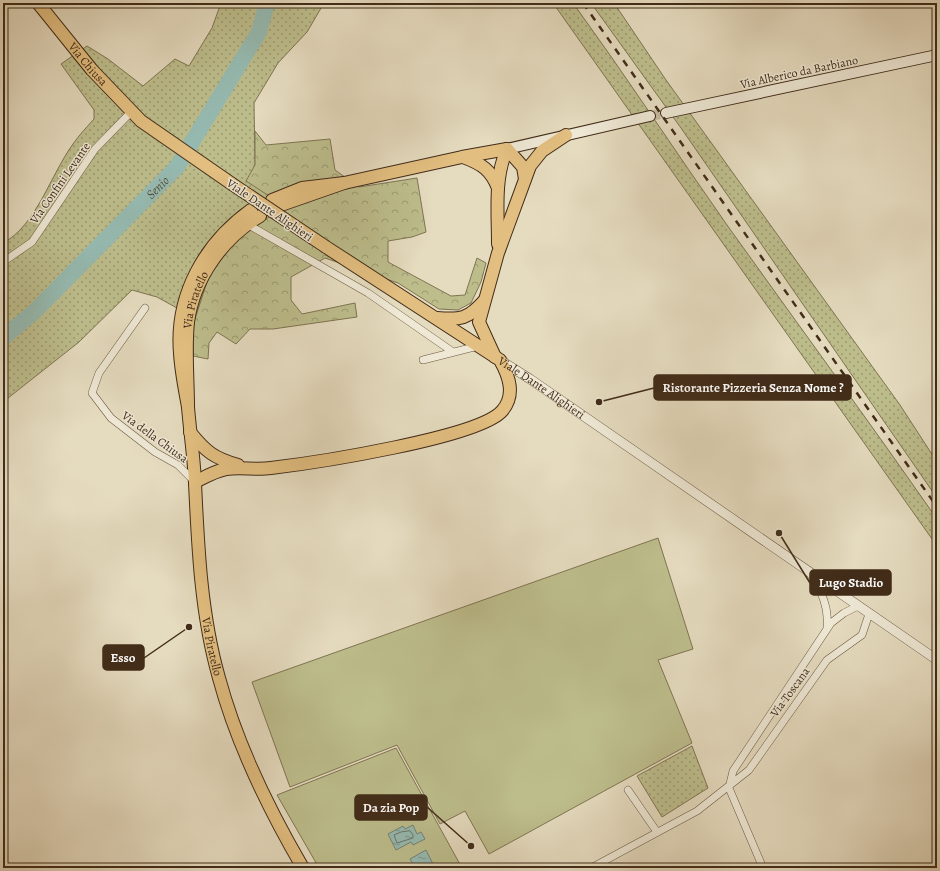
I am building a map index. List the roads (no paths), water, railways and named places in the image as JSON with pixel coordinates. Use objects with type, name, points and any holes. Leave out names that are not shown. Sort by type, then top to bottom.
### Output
[{"type":"main road","name":"Via Chiusa","points":[[38,3],[92,70],[141,121]]},
{"type":"main road","name":"Via Alberico da Barbiano","points":[[666,113],[937,54]]},
{"type":"main road","points":[[276,202],[344,183],[462,157],[507,149],[650,116]]},
{"type":"main road","name":"Viale Dante Alighieri","points":[[141,121],[326,247],[498,359]]},
{"type":"main road","points":[[195,482],[224,469],[269,468],[403,445],[464,431],[489,421],[504,408],[510,391],[509,375],[498,359],[479,322],[498,253],[530,166],[542,151],[566,135]]},
{"type":"main road","points":[[507,149],[523,167],[525,179]]},
{"type":"main road","points":[[498,253],[498,190],[501,163],[507,149]]},
{"type":"main road","points":[[462,157],[478,162],[493,176],[498,190]]},
{"type":"main road","name":"Via Piratello","points":[[188,407],[188,320],[196,295],[203,276],[214,257],[256,213],[229,228],[203,258],[191,282],[185,302],[180,325],[180,353],[188,407],[195,482],[199,555],[207,620],[218,677],[238,739],[277,824],[303,868]]},
{"type":"main road","points":[[435,317],[458,320],[473,313],[484,300]]},
{"type":"main road","points":[[190,432],[206,451],[220,460],[249,468]]},
{"type":"street","name":"Via Confini Levante","points":[[3,262],[32,242],[95,149],[132,112]]},
{"type":"street","points":[[247,224],[368,293],[453,352]]},
{"type":"street","name":"Via della Chiusa","points":[[145,308],[99,373],[92,393],[110,418],[155,452],[178,465],[195,482]]},
{"type":"street","points":[[422,360],[478,346]]},
{"type":"street","name":"Viale Dante Alighieri","points":[[498,359],[530,379],[937,660]]},
{"type":"street","points":[[810,573],[825,600],[828,616],[827,629]]},
{"type":"street","name":"Via Toscana","points":[[729,788],[733,771],[831,623],[844,613],[858,606]]},
{"type":"street","name":"Via Toscana","points":[[591,868],[697,811],[729,788],[749,770],[827,660],[862,635],[870,614]]},
{"type":"street","points":[[729,788],[763,868]]},
{"type":"street","points":[[628,790],[658,832]]},
{"type":"water","points":[[413,825],[417,834],[421,832],[425,839],[413,845],[411,842],[396,850],[388,834],[403,826],[405,829]]},
{"type":"water","points":[[426,850],[435,868],[415,868],[410,859]]},
{"type":"waterway","name":"Senio","points":[[3,338],[35,311],[177,167],[259,32],[267,3]]},
{"type":"tunnel","points":[[650,116],[666,113]]},
{"type":"railway","points":[[583,3],[937,507]]},
{"type":"place","name":"Ristorante Pizzeria Senza Nome ?","points":[[599,402]]},
{"type":"place","name":"Lugo Stadio","points":[[779,533]]},
{"type":"place","name":"Esso","points":[[189,627]]},
{"type":"place","name":"Da zia Pop","points":[[471,846]]}]
